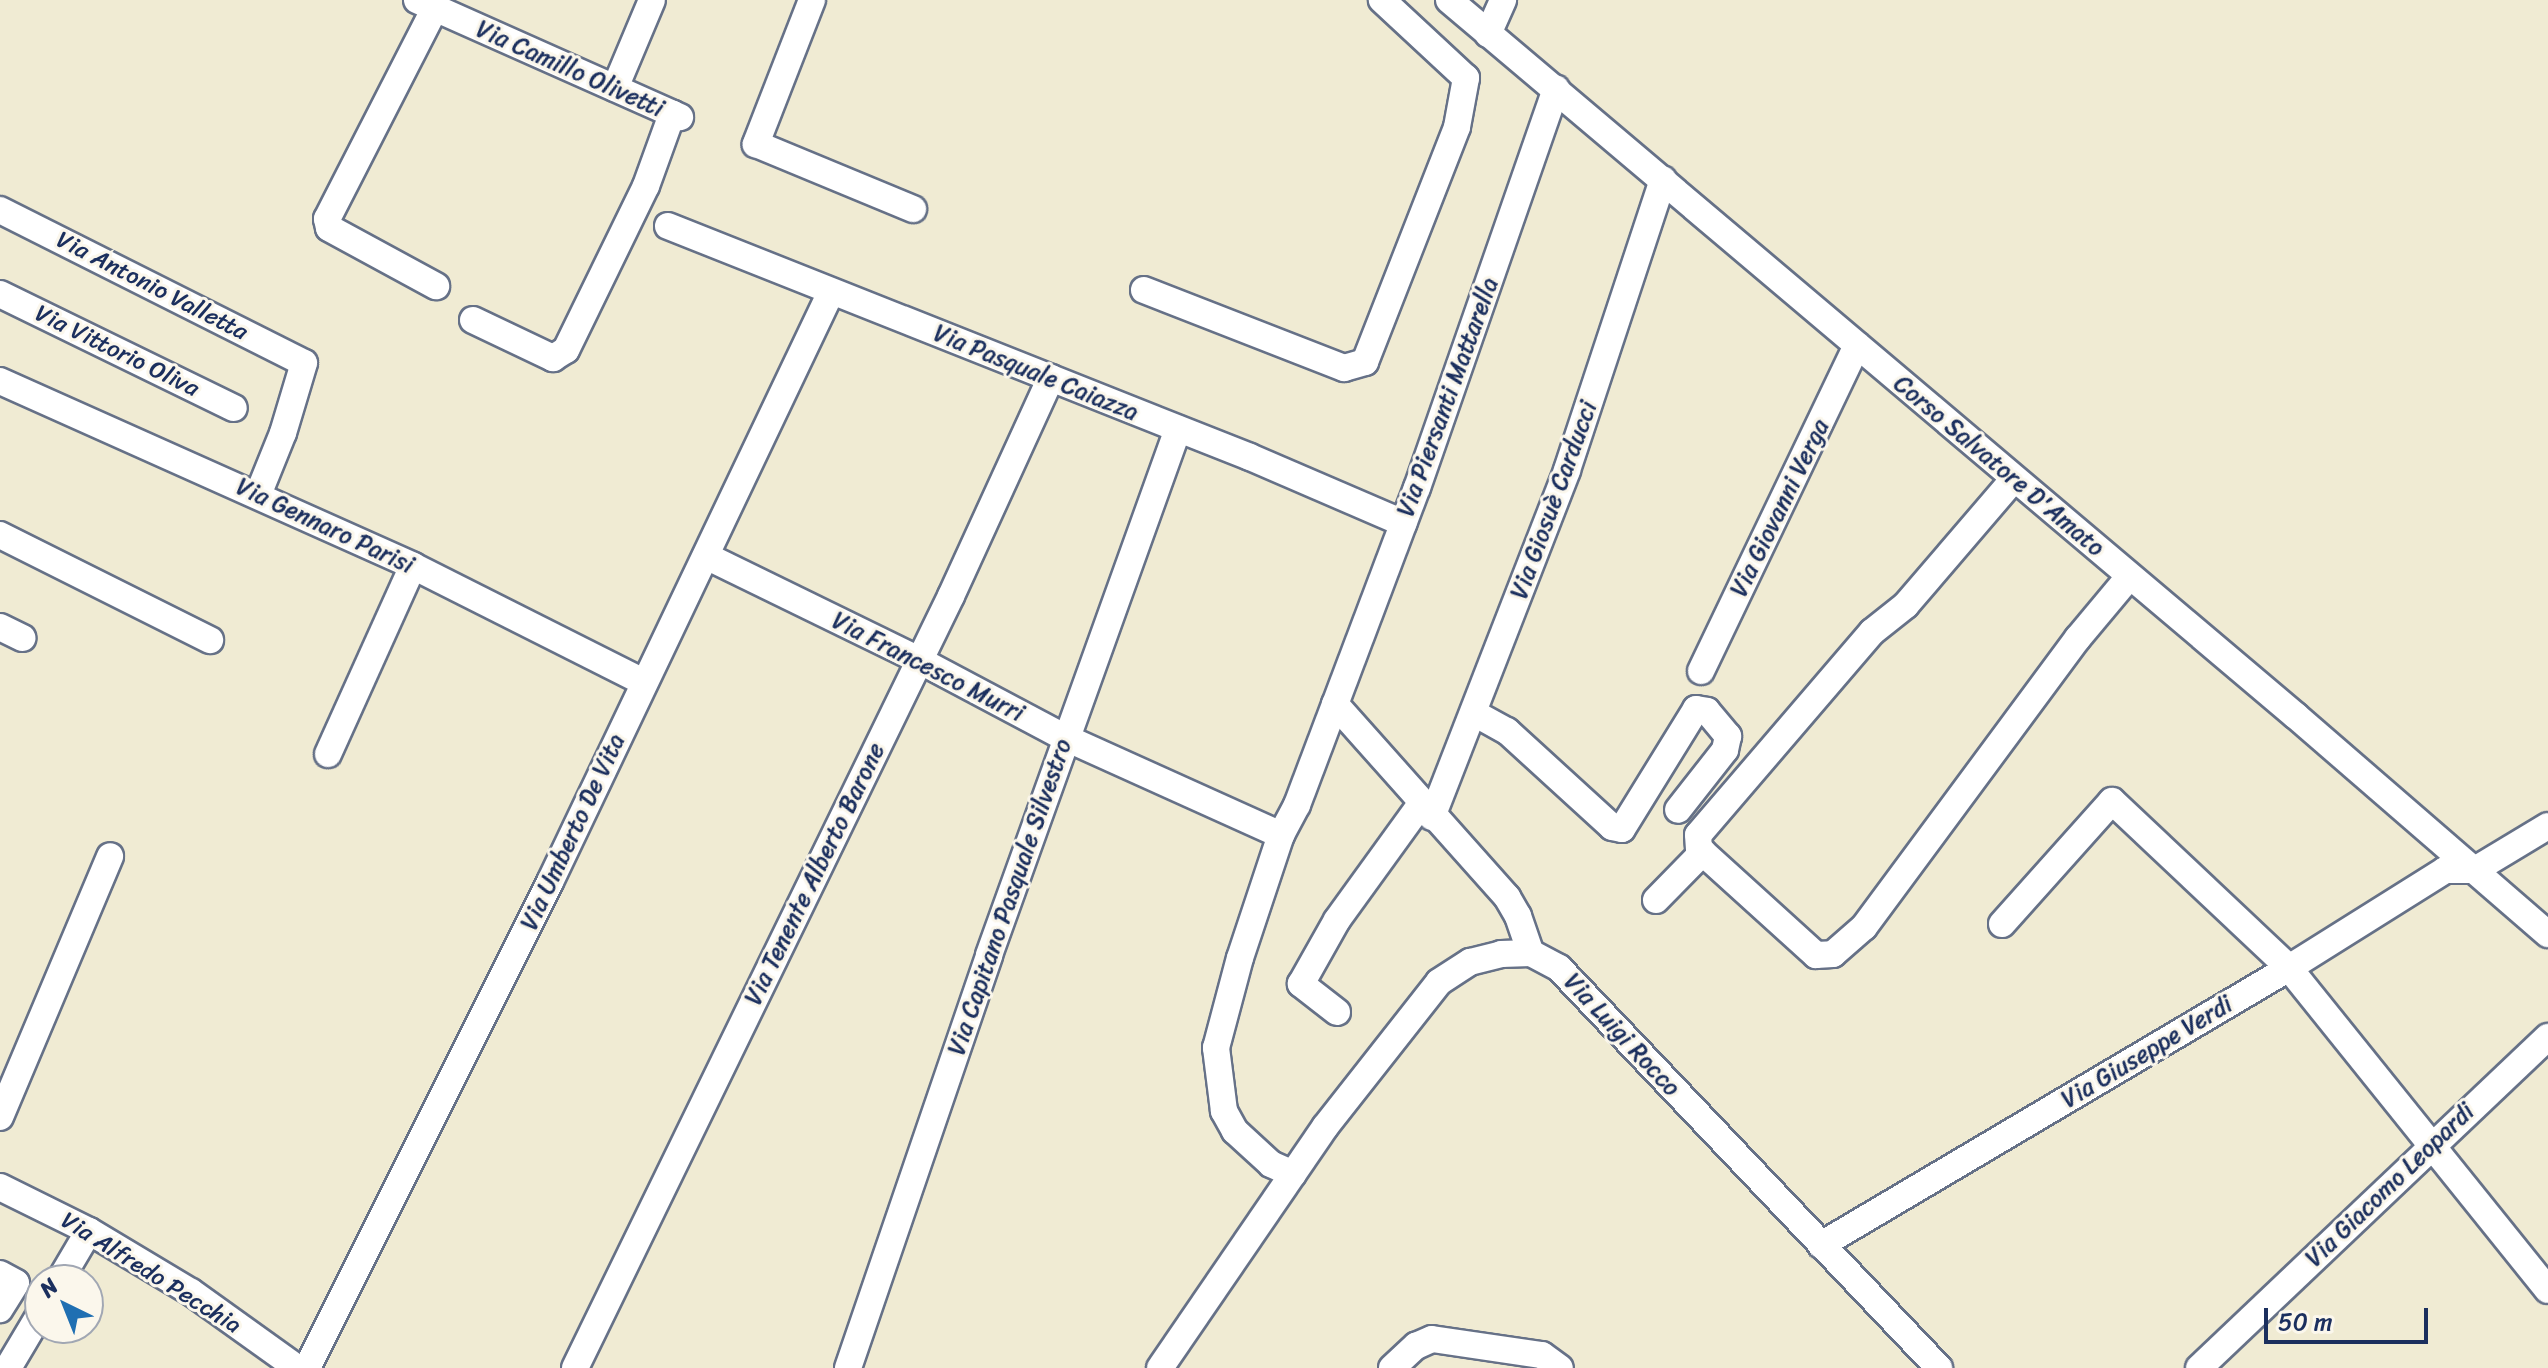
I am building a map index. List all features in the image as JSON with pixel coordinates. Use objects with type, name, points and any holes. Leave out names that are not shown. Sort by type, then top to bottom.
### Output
[{"type":"street","points":[[615,88],[652,0]]},
{"type":"street","points":[[812,0],[756,144],[913,209]]},
{"type":"street","points":[[1144,290],[1344,368],[1365,362],[1457,127],[1466,78],[1382,0]]},
{"type":"street","name":"Corso Salvatore D'Amato","points":[[1449,0],[2548,934]]},
{"type":"street","points":[[1488,34],[1503,0]]},
{"type":"street","points":[[426,4],[327,219],[329,228],[436,286]]},
{"type":"street","name":"Via Camillo Olivetti","points":[[426,4],[676,116],[646,186],[566,350],[553,358],[473,320]]},
{"type":"street","name":"Via Piersanti Mattarella","points":[[1293,1174],[1271,1164],[1235,1131],[1224,1111],[1216,1048],[1240,958],[1281,835],[1335,704],[1403,523],[1556,89]]},
{"type":"street","name":"Via Giosuè Carducci","points":[[1337,1012],[1301,984],[1337,920],[1427,810],[1474,713],[1567,470],[1663,179]]},
{"type":"street","name":"Via Antonio Valletta","points":[[0,210],[304,363],[283,433],[258,495]]},
{"type":"street","name":"Via Pasquale Caiazza","points":[[668,226],[1178,429],[1403,523]]},
{"type":"street","name":"Via Umberto De Vita","points":[[307,1368],[427,1132],[831,292]]},
{"type":"street","name":"Via Vittorio Oliva","points":[[0,294],[234,408]]},
{"type":"street","name":"Via Giovanni Verga","points":[[1701,671],[1857,345]]},
{"type":"street","name":"Via Tenente Alberto Barone","points":[[575,1368],[919,660],[1051,378]]},
{"type":"street","name":"Via Gennaro Parisi","points":[[0,381],[413,566],[644,682]]},
{"type":"street","name":"Via Capitano Pasquale Silvestro","points":[[848,1368],[1066,738],[1178,429]]},
{"type":"street","points":[[2013,480],[1906,605],[1872,632],[1698,835],[1699,849],[1816,955],[1833,954],[1864,927],[2078,638],[2129,577]]},
{"type":"street","points":[[0,535],[210,640]]},
{"type":"street","name":"Via Francesco Murri","points":[[706,556],[919,660],[1066,738],[1281,835]]},
{"type":"street","points":[[328,754],[413,566]]},
{"type":"street","points":[[1160,1368],[1293,1174],[1439,982],[1470,962],[1501,954],[1531,953],[1518,916],[1507,897],[1335,704]]},
{"type":"street","points":[[1474,713],[1507,731],[1612,827],[1622,829],[1696,709],[1707,711],[1728,736],[1725,750],[1678,810]]},
{"type":"street","points":[[2002,924],[2112,801],[2289,968],[2548,1290]]},
{"type":"street","points":[[2475,870],[2548,826]]},
{"type":"street","points":[[1656,900],[1703,852]]},
{"type":"street","points":[[0,1117],[110,856]]},
{"type":"street","name":"Via Giuseppe Verdi","points":[[1821,1245],[2289,968],[2445,870],[2475,870]]},
{"type":"street","name":"Via Luigi Rocco","points":[[1531,953],[1559,968],[1939,1368]]},
{"type":"street","name":"Via Giacomo Leopardi","points":[[2199,1368],[2548,1037]]},
{"type":"street","name":"Via Alfredo Pecchia","points":[[0,1187],[89,1231],[191,1292],[297,1368]]},
{"type":"street","points":[[69,1264],[89,1231]]},
{"type":"street","points":[[0,1274],[16,1283],[0,1309]]},
{"type":"street","points":[[1392,1368],[1416,1346],[1432,1339],[1542,1355],[1560,1368]]},
{"type":"street","points":[[8,1368],[24,1341]]}]
